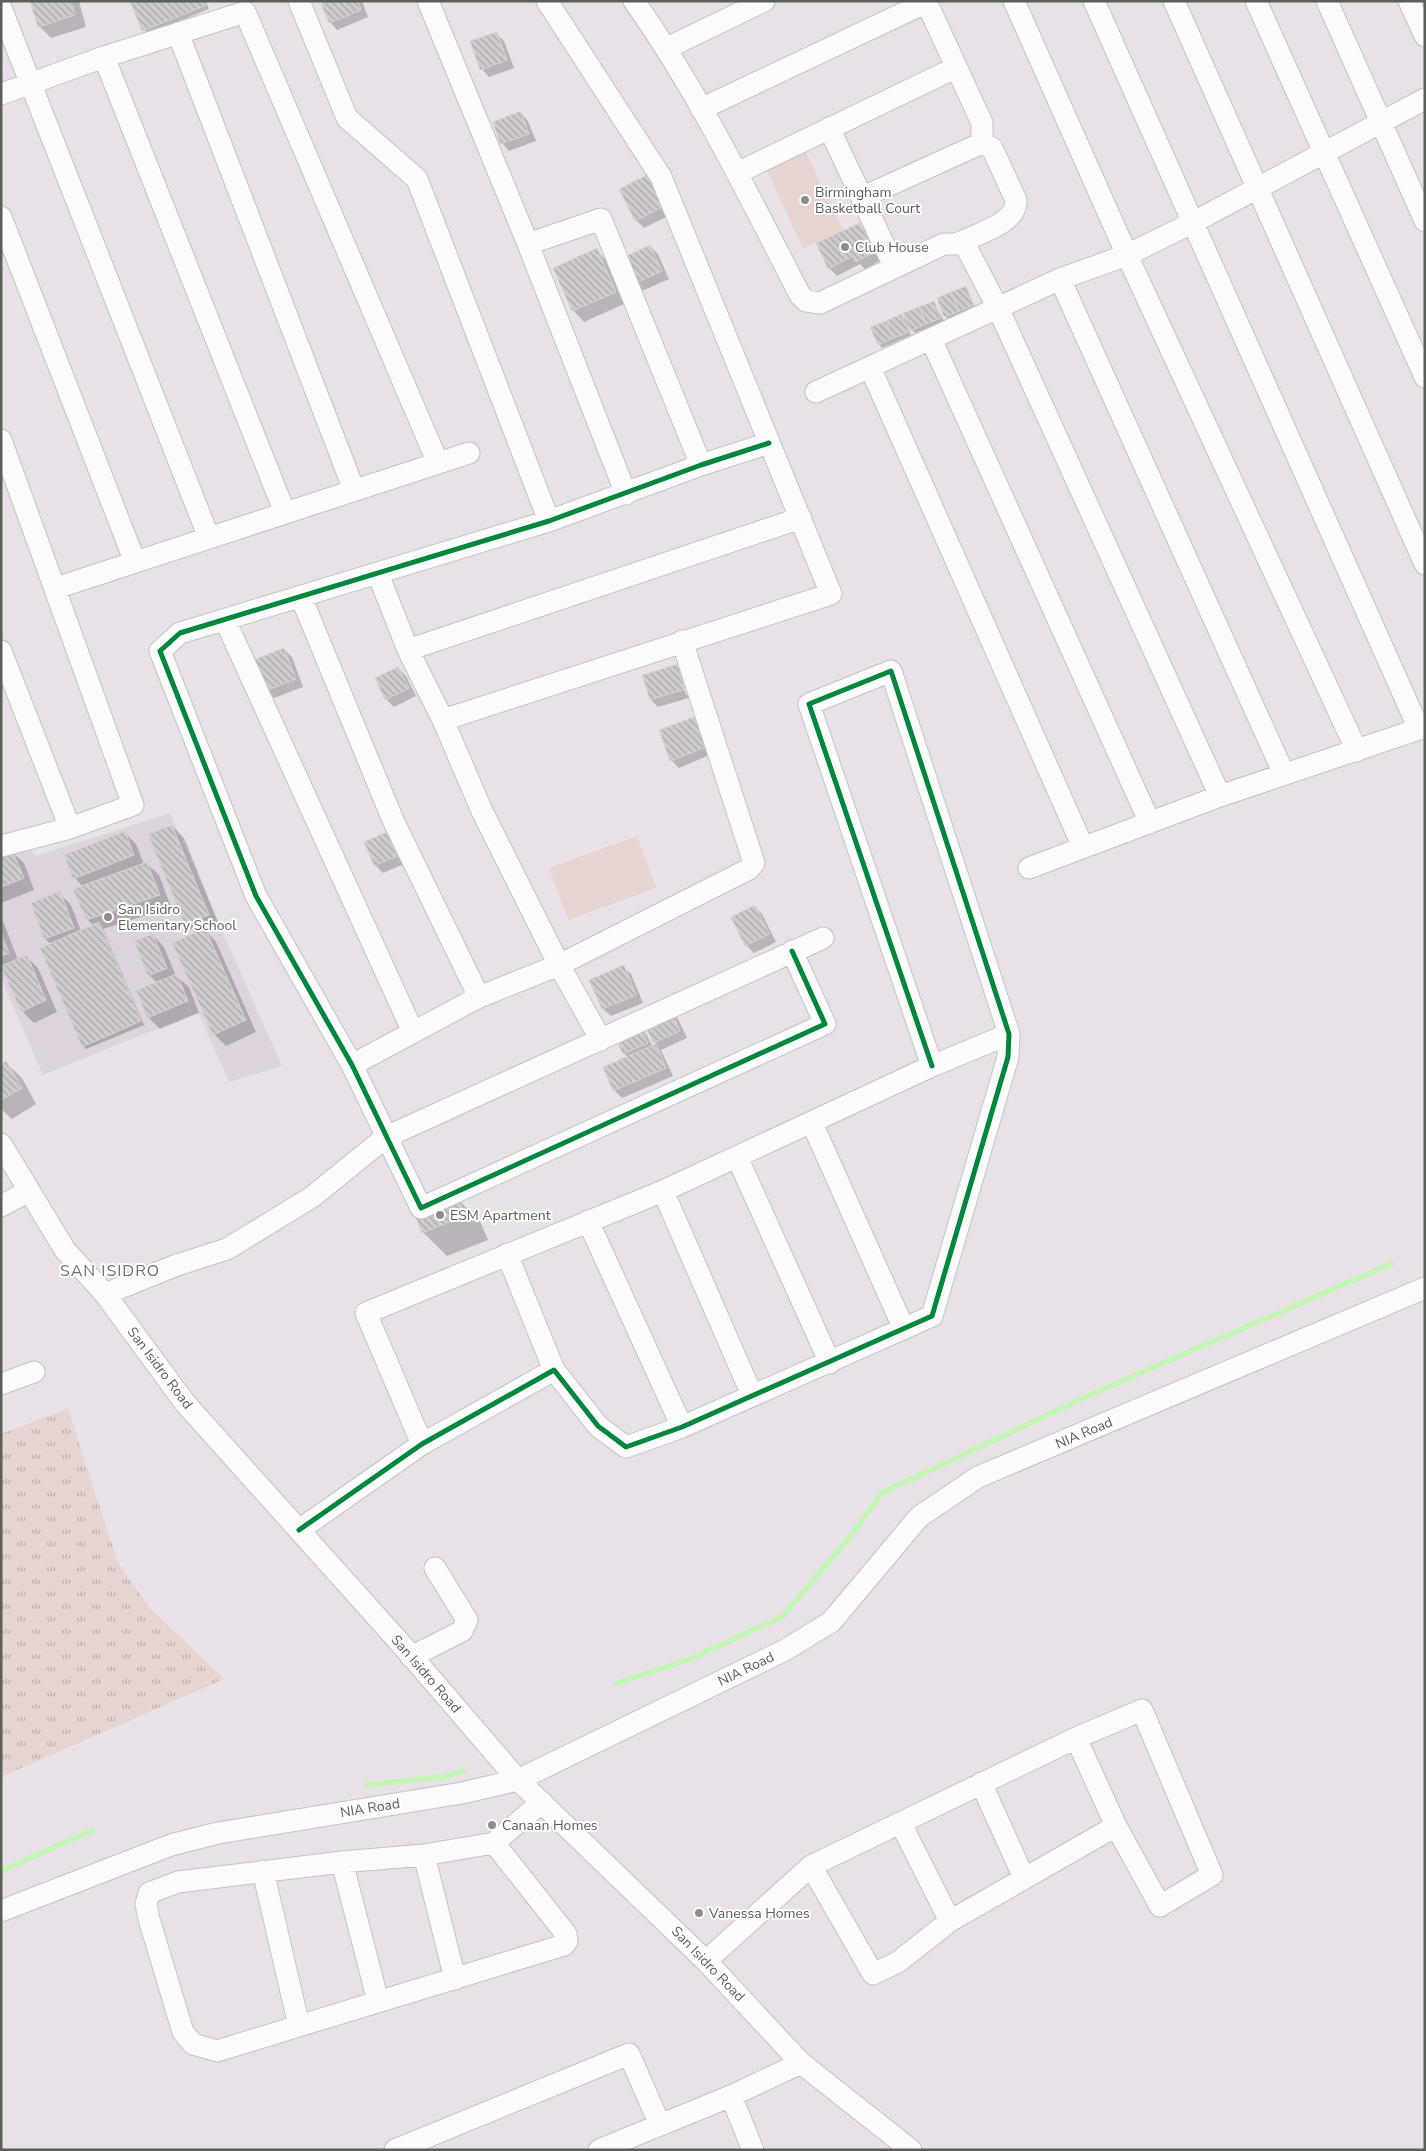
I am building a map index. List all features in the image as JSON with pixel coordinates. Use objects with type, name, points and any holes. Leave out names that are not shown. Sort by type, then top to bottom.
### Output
[{"type":"street","points":[[299,1],[347,118],[417,179],[549,521]]},
{"type":"street","points":[[428,1],[528,244],[626,494]]},
{"type":"street","points":[[443,720],[831,594],[661,177],[547,1]]},
{"type":"street","points":[[634,1],[667,48],[737,173],[800,296],[806,301],[820,303],[894,266],[944,244],[963,242],[1010,217],[1016,208],[1016,200],[992,148],[982,143]]},
{"type":"street","points":[[667,48],[764,1]]},
{"type":"street","points":[[1014,1],[1127,255],[1356,750]]},
{"type":"street","points":[[1029,868],[1220,796],[1422,728],[1192,223],[1094,1]]},
{"type":"street","points":[[1174,1],[1425,564]]},
{"type":"street","points":[[1256,1],[1425,377]]},
{"type":"street","points":[[1327,1],[1425,221]]},
{"type":"street","points":[[1409,1],[1425,36]]},
{"type":"street","points":[[701,109],[927,2],[955,68],[982,123],[982,143]]},
{"type":"street","points":[[1,8],[209,538]]},
{"type":"street","points":[[1,94],[104,57],[245,12],[438,463]]},
{"type":"street","points":[[178,33],[354,490]]},
{"type":"street","points":[[104,57],[285,513]]},
{"type":"street","points":[[737,173],[955,68]]},
{"type":"street","points":[[816,392],[1060,279],[1127,255],[1259,188],[1425,99]]},
{"type":"street","points":[[829,128],[894,266]]},
{"type":"street","points":[[863,197],[982,143]]},
{"type":"street","points":[[1,217],[135,562]]},
{"type":"street","points":[[528,244],[601,219],[701,465]]},
{"type":"street","points":[[963,242],[998,308],[1220,796]]},
{"type":"street","points":[[1060,279],[1284,774]]},
{"type":"street","points":[[931,339],[1150,823]]},
{"type":"street","points":[[870,367],[1084,847]]},
{"type":"street","points":[[1,440],[133,805],[70,828],[1,846]]},
{"type":"street","points":[[769,443],[701,465],[549,521],[180,633],[160,651],[256,896],[352,1065],[421,1208],[825,1024],[792,951]]},
{"type":"street","points":[[56,588],[469,453]]},
{"type":"street","points":[[408,650],[801,518]]},
{"type":"street","points":[[378,574],[408,650],[443,720],[482,811],[559,965],[600,1040]]},
{"type":"street","points":[[301,597],[393,820],[479,997]]},
{"type":"street","points":[[226,620],[413,1032]]},
{"type":"street","points":[[352,1065],[479,997],[559,965],[749,869],[754,863],[682,641]]},
{"type":"street","points":[[1,652],[70,828]]},
{"type":"street","points":[[507,1254],[554,1370],[598,1426],[626,1447],[682,1427],[932,1316],[1008,1057],[1009,1034],[892,671],[809,704],[932,1066]]},
{"type":"street","points":[[105,1294],[177,1265],[228,1249],[312,1197],[386,1137],[823,938]]},
{"type":"street","points":[[422,1444],[366,1313],[663,1191],[932,1066],[1009,1034]]},
{"type":"street","points":[[812,1123],[904,1329]]},
{"type":"street","name":"San Isidro Road","points":[[1,1144],[65,1250],[105,1294],[185,1403],[412,1657],[518,1780],[706,1961],[802,2063],[911,2150]]},
{"type":"street","points":[[737,1157],[830,1362]]},
{"type":"street","points":[[1,1206],[29,1191]]},
{"type":"street","points":[[663,1191],[752,1395]]},
{"type":"street","points":[[588,1221],[682,1427]]},
{"type":"street","name":"NIA Road","points":[[1,1911],[126,1861],[190,1840],[218,1833],[462,1793],[518,1780],[786,1650],[831,1622],[919,1518],[978,1478],[1423,1293]]},
{"type":"street","points":[[299,1530],[422,1444],[554,1370]]},
{"type":"street","points":[[1,1384],[34,1372]]},
{"type":"street","points":[[412,1657],[462,1631],[466,1626],[467,1620],[435,1568]]},
{"type":"street","points":[[706,1961],[811,1866],[1076,1738],[1142,1710],[1212,1875],[1160,1906],[1116,1826],[1076,1738]]},
{"type":"street","points":[[981,1783],[1024,1878]]},
{"type":"street","points":[[494,1843],[566,1934],[567,1941],[564,1945],[217,2051],[192,2044],[182,2032],[149,1919],[146,1904],[149,1893],[178,1882],[342,1862],[424,1855],[494,1843],[542,1802]]},
{"type":"street","points":[[900,1824],[950,1921]]},
{"type":"street","points":[[811,1866],[873,1974],[898,1962],[950,1921],[1116,1826]]},
{"type":"street","points":[[424,1855],[455,1979]]},
{"type":"street","points":[[342,1862],[378,2001]]},
{"type":"street","points":[[263,1871],[299,2026]]},
{"type":"street","points":[[395,2150],[628,2054],[660,2124]]},
{"type":"street","points":[[600,2150],[731,2096],[802,2063]]},
{"type":"street","points":[[731,2096],[753,2150]]},
{"type":"shaded area","name":"San Isidro Elementary School","points":[[170,813],[282,1066],[229,1082],[198,1012],[43,1075],[1,978],[1,854],[28,847],[36,856]]},
{"type":"green space","name":"Birmingham Basketball Court","points":[[806,152],[843,231],[803,249],[767,170]]},
{"type":"green space","points":[[637,836],[656,888],[568,920],[549,868]]},
{"type":"green space","points":[[68,1409],[117,1560],[148,1606],[224,1679],[1,1777],[1,1434]]},
{"type":"building","points":[[30,1],[71,1],[75,15],[38,27]]},
{"type":"building","points":[[130,1],[205,1],[207,5],[142,31]]},
{"type":"building","points":[[328,1],[358,1],[361,10],[329,23],[321,4]]},
{"type":"building","points":[[497,32],[507,60],[480,70],[470,41]]},
{"type":"building","points":[[521,111],[529,134],[500,144],[493,122]]},
{"type":"building","points":[[647,175],[663,207],[635,221],[619,189]]},
{"type":"building","name":"Club House","points":[[860,223],[875,252],[856,262],[853,256],[828,269],[816,243]]},
{"type":"building","points":[[650,245],[662,271],[634,284],[622,258]]},
{"type":"building","points":[[597,248],[616,292],[572,311],[553,268]]},
{"type":"building","points":[[966,286],[974,305],[959,311],[951,292]]},
{"type":"building","points":[[951,292],[959,311],[944,317],[937,298]]},
{"type":"building","points":[[934,301],[941,318],[926,324],[919,307]]},
{"type":"building","points":[[919,307],[926,324],[910,331],[903,313]]},
{"type":"building","points":[[901,314],[909,332],[893,338],[886,321]]},
{"type":"building","points":[[886,321],[893,338],[878,345],[870,327]]},
{"type":"building","points":[[284,648],[296,679],[265,691],[253,660]]},
{"type":"building","points":[[678,664],[685,689],[650,700],[642,675]]},
{"type":"building","points":[[398,667],[409,688],[385,700],[375,678]]},
{"type":"building","points":[[694,717],[706,747],[670,761],[659,730]]},
{"type":"building","points":[[172,825],[209,915],[185,925],[148,834]]},
{"type":"building","points":[[125,831],[134,855],[73,879],[64,855]]},
{"type":"building","points":[[387,832],[397,856],[374,866],[364,842]]},
{"type":"building","points":[[12,850],[24,878],[1,887],[1,855]]},
{"type":"building","points":[[147,862],[160,895],[86,920],[73,889]]},
{"type":"building","points":[[60,891],[74,928],[44,939],[31,903]]},
{"type":"building","points":[[755,905],[769,934],[745,946],[731,917]]},
{"type":"building","points":[[99,922],[141,1021],[82,1047],[40,948]]},
{"type":"building","points":[[205,928],[246,1020],[213,1035],[172,943]]},
{"type":"building","points":[[1,933],[9,953],[1,956]]},
{"type":"building","points":[[153,934],[167,968],[148,976],[134,941]]},
{"type":"building","points":[[27,955],[46,1000],[21,1012],[1,966]]},
{"type":"building","points":[[624,965],[636,995],[602,1009],[589,980]]},
{"type":"building","points":[[177,974],[188,1001],[147,1018],[136,990]]},
{"type":"building","points":[[671,1010],[680,1031],[653,1043],[644,1022]]},
{"type":"building","points":[[639,1025],[648,1043],[623,1054],[614,1035]]},
{"type":"building","points":[[656,1044],[666,1068],[613,1091],[603,1067]]},
{"type":"building","points":[[6,1061],[22,1088],[1,1100],[1,1064]]},
{"type":"building","name":"ESM Apartment","points":[[458,1198],[465,1216],[422,1233],[415,1215]]},
{"type":"waterway","points":[[617,1683],[690,1659],[782,1617],[851,1536],[882,1493],[1092,1394],[1391,1264]]},
{"type":"waterway","points":[[367,1785],[443,1777],[463,1771]]},
{"type":"waterway","points":[[1,1871],[93,1830]]},
{"type":"cycle path","points":[[769,443],[701,465],[549,521],[180,633],[160,651],[256,896],[352,1065],[421,1208],[825,1024],[792,951]]},
{"type":"cycle path","points":[[299,1530],[422,1444],[554,1370],[598,1426],[626,1447],[682,1427],[932,1316],[1008,1057],[1009,1034],[891,671],[809,704],[932,1066]]},
{"type":"place","name":"Birmingham Basketball Court","points":[[805,200]]},
{"type":"place","name":"Club House","points":[[845,247]]},
{"type":"place","name":"San Isidro Elementary School","points":[[108,917]]},
{"type":"place","name":"ESM Apartment","points":[[440,1215]]},
{"type":"place","name":"Canaan Homes","points":[[492,1825]]},
{"type":"place","name":"Vanessa Homes","points":[[699,1913]]},
{"type":"district","name":"SAN ISIDRO","points":[[110,1271]]}]
